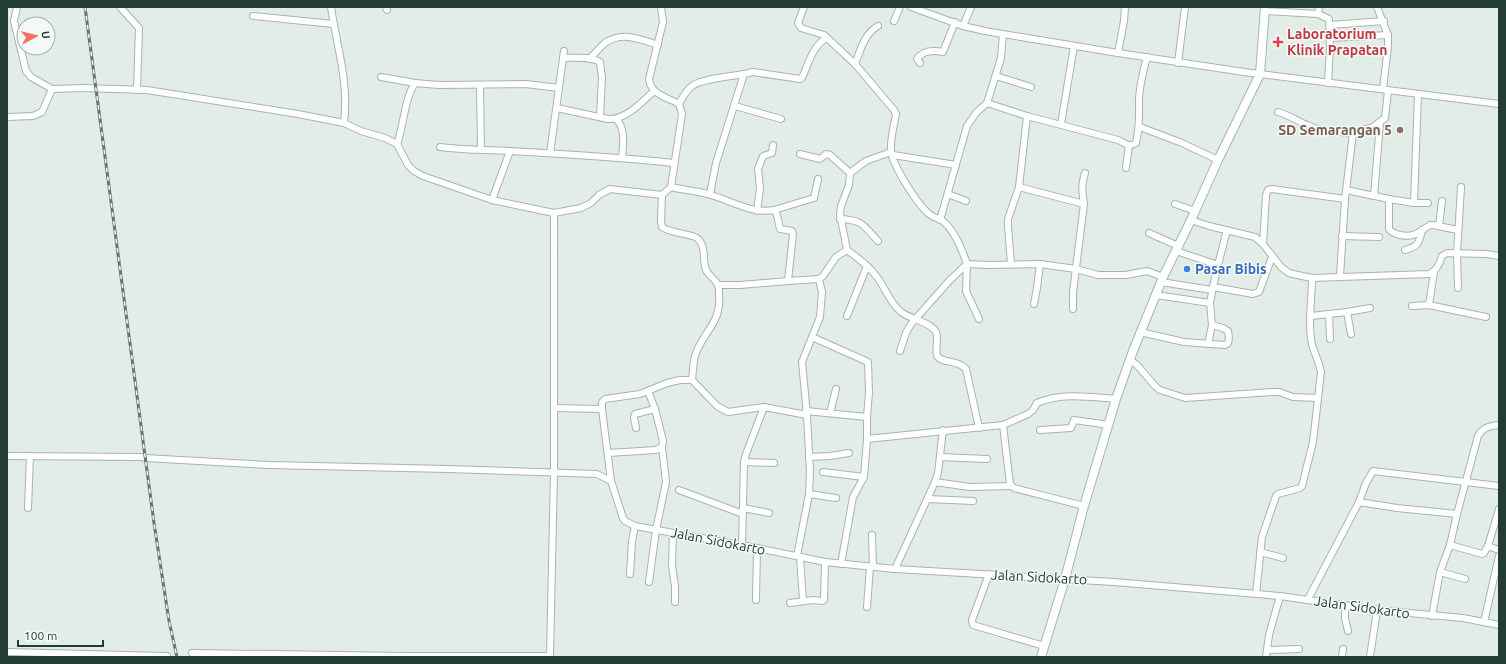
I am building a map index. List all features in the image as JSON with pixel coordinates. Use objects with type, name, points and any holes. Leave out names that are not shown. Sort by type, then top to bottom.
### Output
[{"type":"main road","points":[[1041,657],[1065,579],[1084,506],[1116,399],[1140,332],[1162,280],[1260,74],[1264,9]]},
{"type":"street","points":[[17,7],[11,23],[26,71],[31,77],[52,89],[83,88],[147,90],[298,114],[344,123],[361,131],[386,138],[397,144],[408,165],[414,171],[423,176],[492,200],[554,213],[581,208],[591,203],[606,190],[610,189],[648,192],[662,195]]},
{"type":"street","points":[[120,7],[139,28],[137,90]]},
{"type":"street","points":[[331,7],[344,76],[346,104],[344,123]]},
{"type":"street","points":[[804,7],[798,23],[799,26],[801,28],[824,35],[855,64],[895,112],[892,153],[901,176],[919,204],[930,215],[948,226],[961,247],[967,264],[966,291],[979,319]]},
{"type":"street","points":[[894,21],[900,7]]},
{"type":"street","points":[[912,7],[963,26],[1074,46],[1178,63],[1499,104]]},
{"type":"street","points":[[963,26],[971,7]]},
{"type":"street","points":[[1118,53],[1125,7]]},
{"type":"street","points":[[1178,63],[1186,7]]},
{"type":"street","points":[[1318,14],[1319,7]]},
{"type":"street","points":[[1278,112],[1308,126],[1329,132],[1352,133],[1380,123],[1385,118],[1388,35],[1384,21],[1377,7]]},
{"type":"street","points":[[662,8],[663,22],[649,79],[650,85],[654,91],[661,96],[679,104]]},
{"type":"street","points":[[1264,9],[1318,14],[1329,19],[1328,83]]},
{"type":"street","points":[[253,16],[333,24]]},
{"type":"street","points":[[1330,25],[1384,21]]},
{"type":"street","points":[[920,63],[917,59],[922,54],[930,51],[942,52],[955,22]]},
{"type":"street","points":[[855,64],[864,39],[878,26]]},
{"type":"street","points":[[940,220],[967,126],[976,113],[987,103],[1001,58],[1004,34]]},
{"type":"street","points":[[1329,38],[1388,35]]},
{"type":"street","points":[[589,59],[605,44],[620,36],[633,37],[658,45]]},
{"type":"street","points":[[692,380],[695,356],[713,326],[720,300],[718,285],[706,270],[703,250],[700,242],[696,238],[662,227],[660,221],[662,195],[671,187],[682,114],[679,104],[686,91],[693,84],[709,80],[753,72],[800,79],[802,78],[814,49],[820,42],[827,38]]},
{"type":"street","points":[[1061,124],[1074,46]]},
{"type":"street","points":[[550,153],[564,55],[598,61],[601,65],[602,78],[600,117]]},
{"type":"street","points":[[987,103],[1027,116],[1118,140],[1129,146],[1133,145],[1136,143],[1140,127],[1139,97],[1146,57]]},
{"type":"street","points":[[710,194],[716,163],[744,74]]},
{"type":"street","points":[[996,76],[1031,87]]},
{"type":"street","points":[[381,77],[415,83],[439,85],[526,84],[559,88]]},
{"type":"street","points":[[397,144],[403,128],[409,95],[415,83]]},
{"type":"street","points":[[480,85],[481,150]]},
{"type":"street","points":[[7,117],[32,116],[42,112],[52,89]]},
{"type":"street","points":[[557,108],[616,119],[639,104],[654,91]]},
{"type":"street","points":[[1414,203],[1418,94]]},
{"type":"street","points":[[735,106],[781,119]]},
{"type":"street","points":[[1011,264],[1008,219],[1019,187],[1027,116]]},
{"type":"street","points":[[616,119],[621,125],[623,141],[622,158]]},
{"type":"street","points":[[1374,196],[1380,123]]},
{"type":"street","points":[[1140,127],[1182,143],[1218,160]]},
{"type":"street","points":[[1340,276],[1345,199],[1352,133]]},
{"type":"street","points":[[757,211],[760,188],[758,169],[763,156],[772,153],[773,145]]},
{"type":"street","points":[[1126,168],[1129,146]]},
{"type":"street","points":[[440,148],[457,150],[550,153],[674,163]]},
{"type":"street","points":[[492,200],[510,151]]},
{"type":"street","points":[[956,165],[892,153],[866,161],[850,173],[849,185],[841,206],[840,219],[847,250],[877,276],[890,300],[902,312],[916,320],[928,324],[935,330],[937,336],[936,351],[939,359],[961,364],[966,369],[979,428]]},
{"type":"street","points":[[800,154],[820,159],[826,154],[830,155],[850,173]]},
{"type":"street","points":[[1073,309],[1072,292],[1084,204],[1082,183],[1085,173]]},
{"type":"street","points":[[671,187],[710,194],[757,211],[767,212],[814,198],[818,179]]},
{"type":"street","points":[[1019,187],[1084,204]]},
{"type":"street","points":[[1458,288],[1457,253],[1461,187]]},
{"type":"street","points":[[1263,244],[1266,195],[1268,190],[1272,189],[1345,199]]},
{"type":"street","points":[[1346,190],[1414,203],[1428,203]]},
{"type":"street","points":[[948,194],[966,201]]},
{"type":"street","points":[[1389,199],[1389,229],[1391,231],[1410,236],[1430,225],[1458,230]]},
{"type":"street","points":[[1439,226],[1442,201]]},
{"type":"street","points":[[1175,204],[1195,211]]},
{"type":"street","points":[[774,210],[778,215],[780,229],[790,230],[793,234],[788,281]]},
{"type":"street","points":[[192,652],[407,656],[550,656],[554,472],[554,213]]},
{"type":"street","points":[[840,219],[856,220],[860,222],[878,241]]},
{"type":"street","points":[[1191,220],[1255,238],[1263,244],[1272,257],[1289,273],[1312,278],[1386,274],[1419,274],[1434,272]]},
{"type":"street","points":[[1208,344],[1212,325],[1210,303],[1227,230]]},
{"type":"street","points":[[1405,250],[1416,246],[1419,243],[1422,230]]},
{"type":"street","points":[[1148,233],[1177,249],[1218,265]]},
{"type":"street","points":[[1342,236],[1379,237]]},
{"type":"street","points":[[718,285],[740,285],[819,279],[823,276],[836,256],[847,250]]},
{"type":"street","points":[[1430,305],[1434,272],[1445,254],[1457,253],[1499,256]]},
{"type":"street","points":[[900,351],[906,333],[911,324],[949,281],[967,264],[1040,264],[1076,269],[1098,275],[1126,275],[1147,271],[1162,280],[1253,294],[1259,292],[1272,257]]},
{"type":"street","points":[[1034,304],[1038,288],[1040,264]]},
{"type":"street","points":[[847,316],[867,266]]},
{"type":"street","points":[[1256,594],[1262,537],[1276,496],[1278,494],[1300,488],[1303,483],[1313,442],[1321,372],[1319,361],[1313,348],[1311,316],[1312,278]]},
{"type":"street","points":[[803,601],[798,557],[809,494],[809,457],[807,413],[802,362],[820,317],[822,292],[819,279]]},
{"type":"street","points":[[1156,295],[1210,303]]},
{"type":"street","points":[[1412,306],[1430,305],[1486,317]]},
{"type":"street","points":[[1311,316],[1370,308]]},
{"type":"street","points":[[1347,312],[1351,334]]},
{"type":"street","points":[[1329,314],[1330,339]]},
{"type":"street","points":[[1140,332],[1176,341],[1225,345],[1229,342],[1228,331],[1212,325]]},
{"type":"street","points":[[812,337],[868,362],[866,417],[867,438],[864,477],[853,497],[841,564]]},
{"type":"street","points":[[1130,360],[1137,365],[1160,390],[1185,398],[1279,392],[1293,396],[1318,398]]},
{"type":"street","points":[[630,574],[632,541],[635,526],[625,521],[623,518],[611,481],[602,409],[602,402],[605,399],[640,394],[667,383],[680,380],[692,380],[717,406],[728,412],[764,407],[807,413],[830,413],[866,417]]},
{"type":"street","points":[[830,413],[836,389]]},
{"type":"street","points":[[648,391],[655,409],[663,441],[662,447],[666,482],[656,530],[649,582]]},
{"type":"street","points":[[867,438],[1003,425],[1028,414],[1040,401],[1073,396],[1116,399]]},
{"type":"street","points":[[742,546],[744,462],[764,407]]},
{"type":"street","points":[[554,408],[602,409]]},
{"type":"street","points":[[636,428],[634,418],[635,414],[655,409]]},
{"type":"street","points":[[1040,430],[1071,428],[1074,420],[1109,425]]},
{"type":"street","points":[[1003,425],[1011,486]]},
{"type":"street","points":[[1432,616],[1440,572],[1450,545],[1478,436],[1481,430],[1489,426],[1499,425]]},
{"type":"street","points":[[895,569],[936,482],[943,430]]},
{"type":"street","points":[[608,453],[656,450],[662,447]]},
{"type":"street","points":[[809,457],[830,456],[849,452]]},
{"type":"street","points":[[7,456],[143,458],[269,465],[554,472],[597,474],[611,481]]},
{"type":"street","points":[[28,508],[30,456]]},
{"type":"street","points":[[940,458],[987,459]]},
{"type":"street","points":[[744,462],[774,463]]},
{"type":"street","points":[[1308,599],[1359,502],[1366,483],[1373,471],[1499,486]]},
{"type":"street","points":[[823,472],[864,477]]},
{"type":"street","points":[[936,482],[970,487],[1011,486],[1084,506]]},
{"type":"street","points":[[679,490],[743,511],[769,513]]},
{"type":"street","points":[[809,494],[836,498]]},
{"type":"street","points":[[928,499],[972,501]]},
{"type":"street","points":[[1359,502],[1397,508],[1457,514]]},
{"type":"street","points":[[1450,545],[1482,554],[1486,551],[1488,546],[1499,509]]},
{"type":"street","name":"Jalan Sidokarto","points":[[635,526],[841,564],[895,569],[1065,579],[1280,596],[1378,610],[1463,618],[1499,625]]},
{"type":"street","points":[[673,533],[672,566],[675,586],[675,602]]},
{"type":"street","points":[[867,606],[871,567],[872,535]]},
{"type":"street","points":[[1488,546],[1499,550]]},
{"type":"street","points":[[756,600],[757,548]]},
{"type":"street","points":[[1260,552],[1283,558]]},
{"type":"street","points":[[1484,622],[1498,569],[1499,556]]},
{"type":"street","points":[[790,603],[824,600],[825,562]]},
{"type":"street","points":[[1440,572],[1465,579]]},
{"type":"street","points":[[989,574],[972,620],[973,625],[1044,646]]},
{"type":"street","points":[[1266,657],[1269,635],[1280,596]]},
{"type":"street","points":[[1345,605],[1345,618],[1348,631]]},
{"type":"street","points":[[1370,657],[1378,610]]},
{"type":"street","points":[[1267,650],[1299,649]]},
{"type":"street","points":[[1342,657],[1343,649]]},
{"type":"street","points":[[7,652],[167,656]]},
{"type":"railway","points":[[85,7],[154,523],[169,621],[177,657]]},
{"type":"place","name":"Laboratorium Klinik Prapatan","points":[[1278,42]]},
{"type":"place","name":"SD Semarangan 5","points":[[1400,130]]},
{"type":"place","name":"Pasar Bibis","points":[[1187,269]]}]
